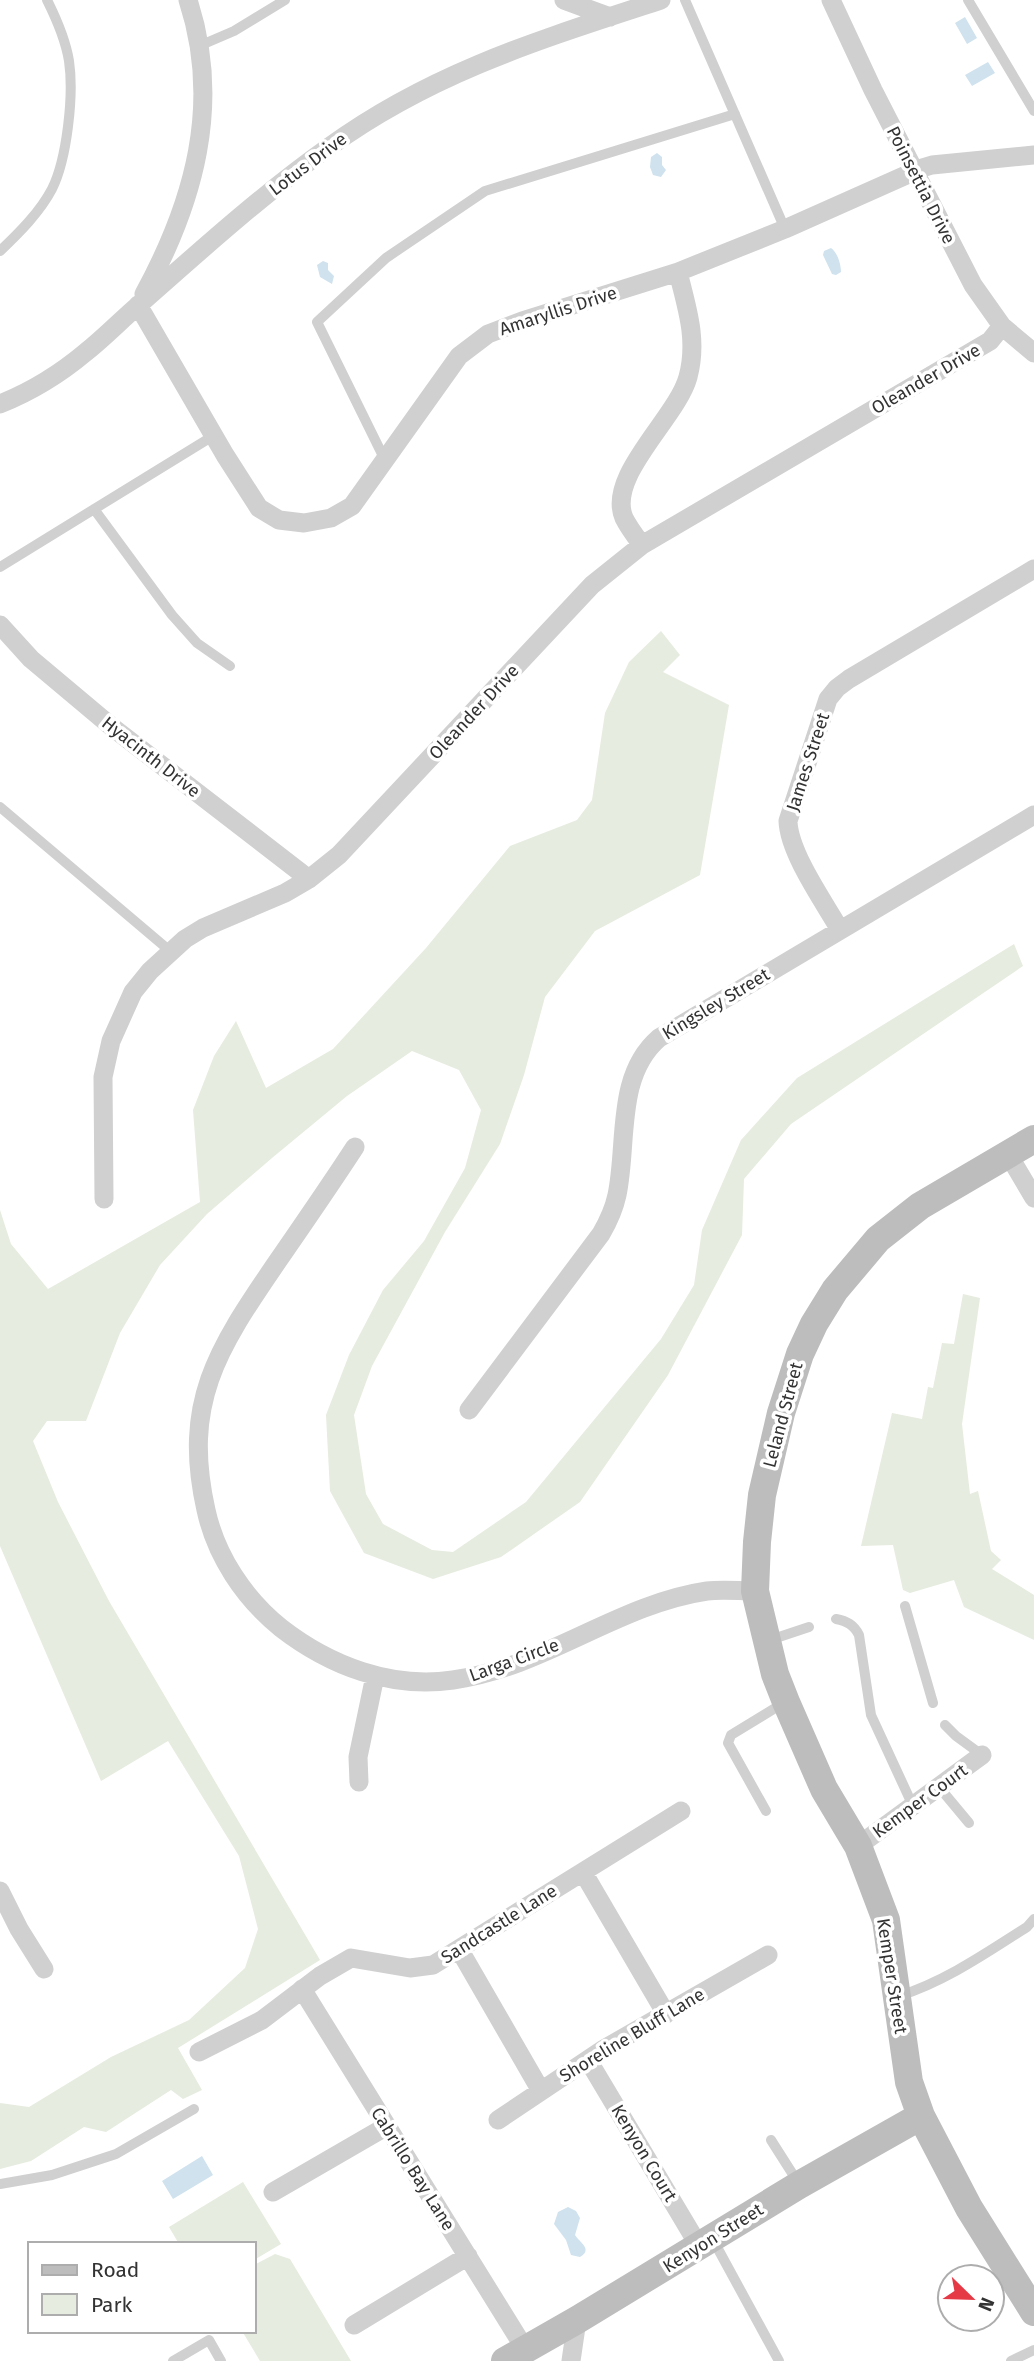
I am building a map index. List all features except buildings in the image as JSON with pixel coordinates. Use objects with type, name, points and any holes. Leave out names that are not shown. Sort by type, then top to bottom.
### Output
[{"type":"street","points":[[138,305],[174,236],[191,188],[202,113],[203,81],[199,46],[188,0]]},
{"type":"street","points":[[564,0],[610,17]]},
{"type":"street","name":"Lotus Drive","points":[[0,404],[21,396],[85,354],[256,203],[328,147],[369,120],[449,76],[562,31],[661,0]]},
{"type":"street","name":"Poinsettia Drive","points":[[831,0],[873,90],[973,285],[1002,326],[1034,353]]},
{"type":"street","name":"Amaryllis Drive","points":[[138,305],[213,436],[259,508],[279,520],[303,523],[331,518],[352,506],[459,356],[488,334],[678,272],[785,229],[914,170],[932,165],[1034,155]]},
{"type":"street","points":[[642,545],[624,518],[621,502],[625,485],[637,461],[651,437],[668,417],[687,378],[693,345],[692,330],[678,272]]},
{"type":"street","name":"Oleander Drive","points":[[104,1199],[103,1077],[108,1051],[119,1019],[133,992],[170,951],[203,928],[264,903],[309,879],[339,855],[592,585],[617,563],[642,545],[990,341],[1002,326]]},
{"type":"street","name":"James Street","points":[[840,930],[788,834],[788,821],[828,699],[849,679],[1034,569]]},
{"type":"street","name":"Hyacinth Drive","points":[[0,625],[31,659],[112,727],[309,879]]},
{"type":"street","name":"Kingsley Street","points":[[469,1410],[601,1234],[612,1214],[617,1194],[630,1086],[640,1059],[648,1048],[659,1038],[1034,814]]},
{"type":"street","name":"Leland Street","points":[[755,1591],[757,1542],[765,1482],[790,1383],[814,1324],[835,1290],[878,1239],[920,1206],[1034,1139]]},
{"type":"street","name":"Larga Circle","points":[[355,1147],[226,1339],[202,1404],[198,1463],[205,1506],[215,1539],[248,1596],[299,1641],[340,1664],[375,1676],[424,1682],[456,1680],[507,1666],[671,1600],[709,1591],[755,1591]]},
{"type":"street","points":[[1008,1154],[1034,1198]]},
{"type":"street","name":"Kemper Street","points":[[755,1591],[765,1641],[786,1702],[824,1790],[858,1846],[886,1920],[909,2082],[921,2116],[969,2208],[1034,2312]]},
{"type":"street","points":[[359,1782],[358,1757],[375,1676]]},
{"type":"street","name":"Kemper Court","points":[[858,1846],[982,1755]]},
{"type":"street","name":"Sandcastle Lane","points":[[199,2052],[262,2020],[320,1976],[351,1958],[410,1968],[433,1965],[681,1811]]},
{"type":"street","points":[[583,1872],[666,2014]]},
{"type":"street","points":[[0,1891],[19,1929],[44,1969]]},
{"type":"street","points":[[458,1949],[541,2091]]},
{"type":"street","name":"Shoreline Bluff Lane","points":[[498,2119],[588,2060],[768,1955]]},
{"type":"street","name":"Cabrillo Bay Lane","points":[[302,1989],[468,2256],[515,2355]]},
{"type":"street","name":"Kenyon Court","points":[[588,2060],[706,2242]]},
{"type":"street","name":"Kenyon Street","points":[[515,2355],[799,2185],[921,2116]]},
{"type":"street","points":[[274,2192],[387,2126]]},
{"type":"street","points":[[354,2325],[468,2256]]},
{"type":"street","points":[[572,2361],[577,2320]]},
{"type":"lane","points":[[0,251],[18,234],[51,192],[62,167],[67,127],[69,60],[47,0]]},
{"type":"lane","points":[[199,46],[234,31],[285,0]]},
{"type":"lane","points":[[685,0],[785,229]]},
{"type":"lane","points":[[968,0],[1034,111]]},
{"type":"lane","points":[[384,458],[317,322],[386,258],[485,191],[735,114]]},
{"type":"lane","points":[[0,567],[213,436]]},
{"type":"lane","points":[[94,509],[172,615],[197,643],[230,666]]},
{"type":"lane","points":[[0,807],[170,951]]},
{"type":"lane","points":[[905,1605],[933,1703]]},
{"type":"lane","points":[[836,1619],[856,1628],[859,1635],[871,1715],[914,1806]]},
{"type":"lane","points":[[765,1641],[809,1627]]},
{"type":"lane","points":[[766,1811],[728,1743],[731,1735],[786,1702]]},
{"type":"lane","points":[[944,1725],[982,1755]]},
{"type":"lane","points":[[939,1787],[969,1823]]},
{"type":"lane","points":[[896,1996],[924,1988],[952,1974],[1027,1927],[1034,1919]]},
{"type":"lane","points":[[0,2184],[52,2175],[116,2154],[194,2109]]},
{"type":"lane","points":[[771,2140],[799,2185]]},
{"type":"lane","points":[[706,2242],[779,2361]]},
{"type":"lane","points":[[173,2361],[209,2340],[221,2361]]},
{"type":"lane","points":[[1012,2361],[1034,2350]]},
{"type":"green space","points":[[661,631],[680,655],[663,672],[729,705],[700,875],[595,931],[545,997],[524,1075],[500,1144],[445,1232],[372,1366],[354,1415],[366,1494],[383,1524],[432,1550],[453,1552],[526,1502],[661,1339],[694,1285],[702,1230],[741,1140],[797,1078],[1014,944],[1023,966],[791,1124],[744,1179],[742,1235],[668,1375],[580,1502],[501,1557],[433,1579],[364,1553],[330,1491],[326,1415],[349,1355],[383,1290],[424,1241],[465,1168],[481,1110],[459,1070],[412,1051],[347,1096],[272,1158],[207,1214],[160,1265],[120,1333],[86,1421],[47,1421],[33,1441],[58,1502],[109,1601],[320,1960],[178,2048],[202,2090],[183,2099],[171,2090],[106,2132],[84,2127],[31,2161],[0,2169],[0,2103],[29,2107],[111,2057],[189,2020],[245,1968],[258,1929],[239,1856],[168,1741],[101,1781],[0,1546],[0,1210],[11,1244],[48,1289],[200,1202],[193,1110],[214,1056],[236,1021],[266,1088],[333,1049],[426,948],[510,846],[577,820],[592,800],[605,713],[629,662]]},
{"type":"green space","points":[[963,1294],[980,1298],[962,1424],[970,1494],[978,1491],[991,1551],[1001,1560],[992,1569],[1034,1595],[1034,1640],[964,1607],[954,1580],[910,1593],[903,1590],[893,1545],[861,1546],[892,1413],[922,1419],[928,1387],[933,1388],[942,1343],[954,1344]]},
{"type":"green space","points":[[243,2182],[281,2244],[256,2259],[256,2242],[178,2242],[169,2227]]},
{"type":"green space","points":[[275,2254],[290,2259],[351,2361],[260,2361],[243,2333],[256,2333],[256,2264]]},
{"type":"water","points":[[965,17],[977,38],[967,44],[955,23]]},
{"type":"water","points":[[988,62],[995,73],[972,86],[965,75]]},
{"type":"water","points":[[657,153],[662,157],[662,165],[666,170],[661,177],[653,175],[650,167],[651,157]]},
{"type":"water","points":[[831,248],[840,266],[841,272],[836,275],[832,274],[823,255],[824,251]]},
{"type":"water","points":[[323,261],[328,263],[328,270],[334,276],[332,284],[320,277],[317,265]]},
{"type":"water","points":[[202,2156],[213,2175],[173,2199],[162,2181]]},
{"type":"water","points":[[568,2207],[576,2211],[580,2218],[575,2235],[585,2251],[580,2257],[571,2255],[566,2240],[554,2224],[558,2212]]}]
